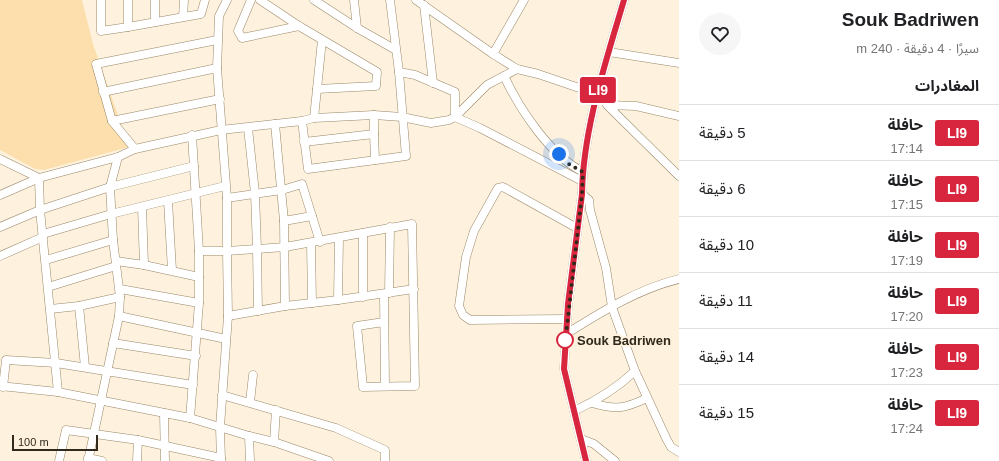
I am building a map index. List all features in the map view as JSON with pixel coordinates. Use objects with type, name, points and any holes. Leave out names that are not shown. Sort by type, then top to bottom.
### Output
[{"type":"street","points":[[101,0],[101,31],[128,28],[201,14],[206,0]]},
{"type":"street","points":[[128,0],[128,28]]},
{"type":"street","points":[[155,0],[156,22]]},
{"type":"street","points":[[183,17],[184,0]]},
{"type":"street","points":[[59,461],[66,430],[138,440],[221,460],[220,427],[228,316],[227,198],[217,68],[220,16],[227,0]]},
{"type":"street","points":[[250,0],[238,31],[242,38],[299,26]]},
{"type":"street","points":[[260,0],[299,26],[376,72],[376,86],[317,89]]},
{"type":"street","points":[[314,0],[357,28],[396,50]]},
{"type":"street","points":[[354,0],[357,28]]},
{"type":"street","points":[[302,121],[308,169],[406,156],[399,72],[390,0]]},
{"type":"street","points":[[416,0],[492,54],[518,69],[538,74],[597,94]]},
{"type":"street","points":[[492,54],[524,0]]},
{"type":"street","points":[[586,461],[564,369],[567,319],[582,194],[582,176],[595,103],[624,0]]},
{"type":"street","points":[[424,5],[433,83]]},
{"type":"street","points":[[135,149],[112,121],[96,64],[218,40]]},
{"type":"street","points":[[314,118],[322,40]]},
{"type":"street","points":[[609,52],[679,64]]},
{"type":"street","points":[[103,92],[217,68]]},
{"type":"street","points":[[0,195],[39,178],[118,157],[135,149],[192,135],[221,130],[248,128],[314,118],[374,115],[402,117],[431,123],[449,120],[455,117],[486,85],[518,69]]},
{"type":"street","points":[[399,72],[416,75],[455,92],[455,117]]},
{"type":"street","points":[[504,76],[510,90],[539,134],[582,176]]},
{"type":"street","points":[[112,121],[220,99]]},
{"type":"street","points":[[595,103],[636,106],[679,116]]},
{"type":"street","points":[[607,105],[679,176]]},
{"type":"street","points":[[374,115],[375,160]]},
{"type":"street","points":[[455,117],[582,176]]},
{"type":"street","points":[[275,124],[284,221],[286,306]]},
{"type":"street","points":[[248,128],[255,194],[258,249],[258,311]]},
{"type":"street","points":[[304,142],[374,134]]},
{"type":"street","points":[[190,418],[194,385],[199,303],[199,251],[192,135]]},
{"type":"street","points":[[102,461],[88,459],[119,316],[120,293],[113,240],[110,187],[118,157]]},
{"type":"street","points":[[1,161],[39,178]]},
{"type":"street","points":[[0,227],[40,210],[110,187],[194,166]]},
{"type":"street","points":[[39,178],[40,210],[58,392]]},
{"type":"street","points":[[227,198],[282,190],[302,184],[312,216],[316,243],[312,303]]},
{"type":"street","points":[[0,256],[43,236],[111,214],[225,186]]},
{"type":"street","points":[[567,319],[470,320],[463,315],[459,306],[466,257],[474,231],[498,188],[503,187],[577,228]]},
{"type":"street","points":[[582,194],[589,200],[590,210],[606,268],[612,307],[635,371],[667,440],[671,447],[678,450]]},
{"type":"street","points":[[168,201],[172,270]]},
{"type":"street","points":[[142,207],[144,265]]},
{"type":"street","points":[[284,221],[312,216]]},
{"type":"street","points":[[199,251],[227,251],[285,247],[316,243],[390,227],[412,224],[415,386],[363,387],[357,326],[384,322]]},
{"type":"street","points":[[385,386],[384,322],[390,227]]},
{"type":"street","points":[[363,233],[364,297]]},
{"type":"street","points":[[338,300],[339,238]]},
{"type":"street","points":[[46,260],[113,240]]},
{"type":"street","points":[[48,287],[116,264],[144,265],[199,277]]},
{"type":"street","points":[[566,334],[612,307],[651,287],[679,279]]},
{"type":"street","points":[[228,316],[286,306],[364,297],[414,289]]},
{"type":"street","points":[[50,309],[79,306],[120,293],[199,303]]},
{"type":"street","points":[[79,306],[85,367]]},
{"type":"street","points":[[119,316],[226,339]]},
{"type":"street","points":[[113,343],[196,356]]},
{"type":"street","points":[[194,385],[56,363],[6,360],[2,386],[58,392],[190,418],[274,442],[329,461]]},
{"type":"street","points":[[574,411],[592,403],[620,384],[635,371]]},
{"type":"street","points":[[250,402],[253,375]]},
{"type":"street","points":[[222,395],[336,428],[385,450],[385,461]]},
{"type":"street","points":[[592,403],[608,408],[618,409],[647,398]]},
{"type":"street","points":[[274,442],[276,410]]},
{"type":"street","points":[[164,413],[164,461]]},
{"type":"street","points":[[249,436],[250,461]]},
{"type":"street","points":[[581,439],[594,444],[616,461]]},
{"type":"street","points":[[137,461],[138,440]]},
{"type":"street","points":[[191,452],[191,461]]},
{"type":"shaded area","points":[[0,0],[82,0],[93,44],[129,147],[44,170],[35,169],[0,150]]},
{"type":"bus line","name":"LI9","points":[[586,461],[566,383],[564,369],[568,304],[588,140],[601,76],[624,0]]},
{"type":"place","name":"Souk Badriwen","points":[[565,340]]},
{"type":"route","points":[[559,154],[570,165],[583,172],[582,194],[568,304],[565,344],[565,340]]}]
